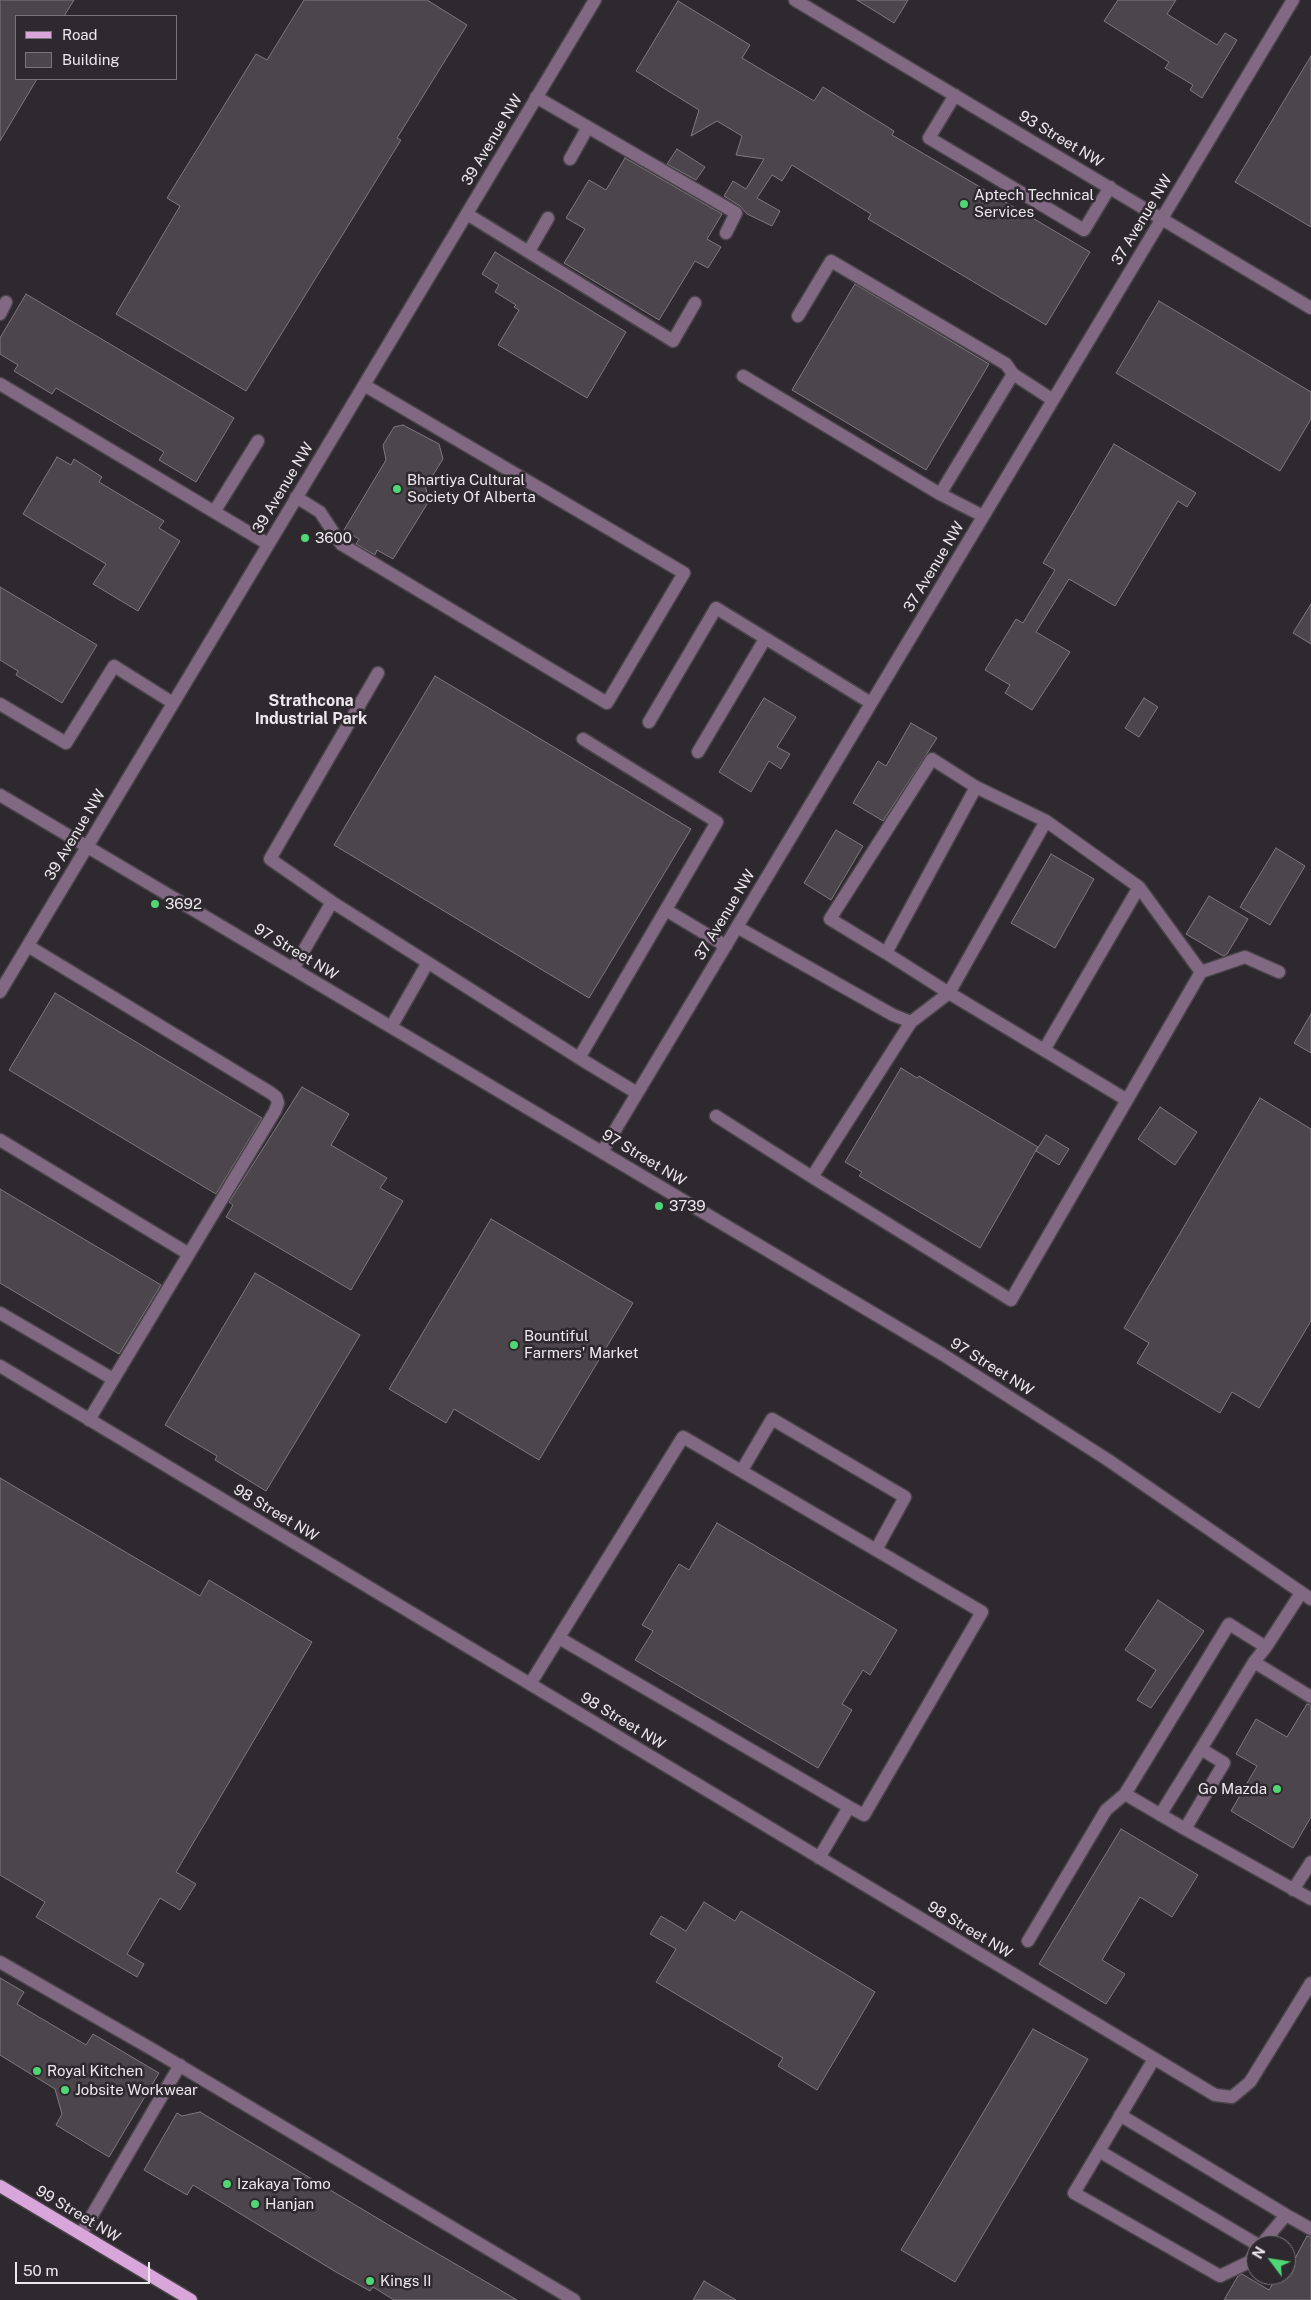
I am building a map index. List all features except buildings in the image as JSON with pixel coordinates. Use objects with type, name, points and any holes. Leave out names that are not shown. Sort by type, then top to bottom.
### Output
[{"type":"main road","name":"99 Street NW","points":[[0,2186],[190,2300]]},
{"type":"street","name":"39 Avenue NW","points":[[0,992],[595,0]]},
{"type":"street","name":"37 Avenue NW","points":[[602,1152],[1293,0]]},
{"type":"street","name":"93 Street NW","points":[[803,2],[1311,308]]},
{"type":"street","points":[[955,95],[929,138],[1084,230],[1110,187]]},
{"type":"street","points":[[536,97],[736,213],[726,233]]},
{"type":"street","points":[[570,159],[588,127]]},
{"type":"street","points":[[467,214],[673,341],[695,303]]},
{"type":"street","points":[[529,251],[548,218]]},
{"type":"street","points":[[798,316],[831,260],[1006,364],[1013,374],[1053,400]]},
{"type":"street","points":[[0,314],[6,302]]},
{"type":"street","points":[[940,494],[1013,374]]},
{"type":"street","points":[[743,376],[940,494],[983,516]]},
{"type":"street","points":[[0,384],[268,544]]},
{"type":"street","points":[[296,498],[320,512],[341,544],[606,703],[684,573],[364,385]]},
{"type":"street","points":[[214,512],[258,441]]},
{"type":"street","points":[[649,722],[716,608],[871,703]]},
{"type":"street","points":[[698,752],[765,639]]},
{"type":"street","points":[[0,704],[66,743],[114,666],[173,703]]},
{"type":"street","points":[[378,673],[270,859],[427,964],[637,1092]]},
{"type":"street","points":[[579,1058],[717,822],[583,739]]},
{"type":"street","points":[[1127,1100],[830,919],[932,759],[976,787],[1046,822],[1139,887],[1201,972]]},
{"type":"street","points":[[886,953],[976,787]]},
{"type":"street","name":"97 Street NW","points":[[0,795],[958,1365],[1108,1460],[1306,1596]]},
{"type":"street","points":[[812,1177],[911,1022],[949,993],[1046,822]]},
{"type":"street","points":[[1044,1050],[1139,887]]},
{"type":"street","points":[[292,969],[332,902]]},
{"type":"street","points":[[666,910],[726,946]]},
{"type":"street","points":[[737,927],[894,1015],[911,1022]]},
{"type":"street","points":[[28,946],[276,1097],[278,1103],[275,1111],[89,1420]]},
{"type":"street","points":[[716,1116],[1011,1300],[1201,972],[1246,957],[1278,972]]},
{"type":"street","points":[[392,1027],[427,964]]},
{"type":"street","points":[[0,1140],[189,1254]]},
{"type":"street","points":[[0,1312],[114,1379]]},
{"type":"street","name":"98 Street NW","points":[[0,1366],[1215,2095],[1232,2097],[1250,2082],[1311,1983]]},
{"type":"street","points":[[742,1470],[772,1419],[905,1497],[877,1548]]},
{"type":"street","points":[[530,1684],[558,1638],[683,1437],[877,1548],[982,1612],[864,1815],[558,1638]]},
{"type":"street","points":[[1160,1814],[1254,1662],[1306,1596]]},
{"type":"street","points":[[1028,1941],[1106,1810],[1125,1794],[1229,1624],[1266,1647]]},
{"type":"street","points":[[1254,1662],[1311,1697]]},
{"type":"street","points":[[1185,1829],[1224,1763],[1201,1749]]},
{"type":"street","points":[[1125,1794],[1311,1899]]},
{"type":"street","points":[[819,1858],[849,1807]]},
{"type":"street","points":[[1293,1890],[1311,1862]]},
{"type":"street","points":[[0,1962],[180,2065],[574,2300]]},
{"type":"street","points":[[1154,2059],[1074,2193],[1220,2276],[1246,2263]]},
{"type":"street","points":[[81,2234],[180,2065]]},
{"type":"street","points":[[1120,2115],[1311,2229]]},
{"type":"street","points":[[1099,2151],[1246,2237]]},
{"type":"street","points":[[1268,2235],[1286,2214]]},
{"type":"place","name":"Aptech Technical Services","points":[[964,204]]},
{"type":"place","name":"Bhartiya Cultural Society Of Alberta","points":[[397,489]]},
{"type":"place","name":"3600","points":[[305,538]]},
{"type":"place","name":"3692","points":[[155,904]]},
{"type":"place","name":"3739","points":[[659,1206]]},
{"type":"place","name":"Bountiful Farmers' Market","points":[[514,1345]]},
{"type":"place","name":"Go Mazda","points":[[1277,1789]]},
{"type":"place","name":"Royal Kitchen","points":[[37,2071]]},
{"type":"place","name":"Jobsite Workwear","points":[[65,2090]]},
{"type":"place","name":"Izakaya Tomo","points":[[227,2184]]},
{"type":"place","name":"Hanjan","points":[[255,2204]]},
{"type":"place","name":"Kings II","points":[[370,2281]]},
{"type":"district","name":"Strathcona Industrial Park","points":[[311,710]]}]
